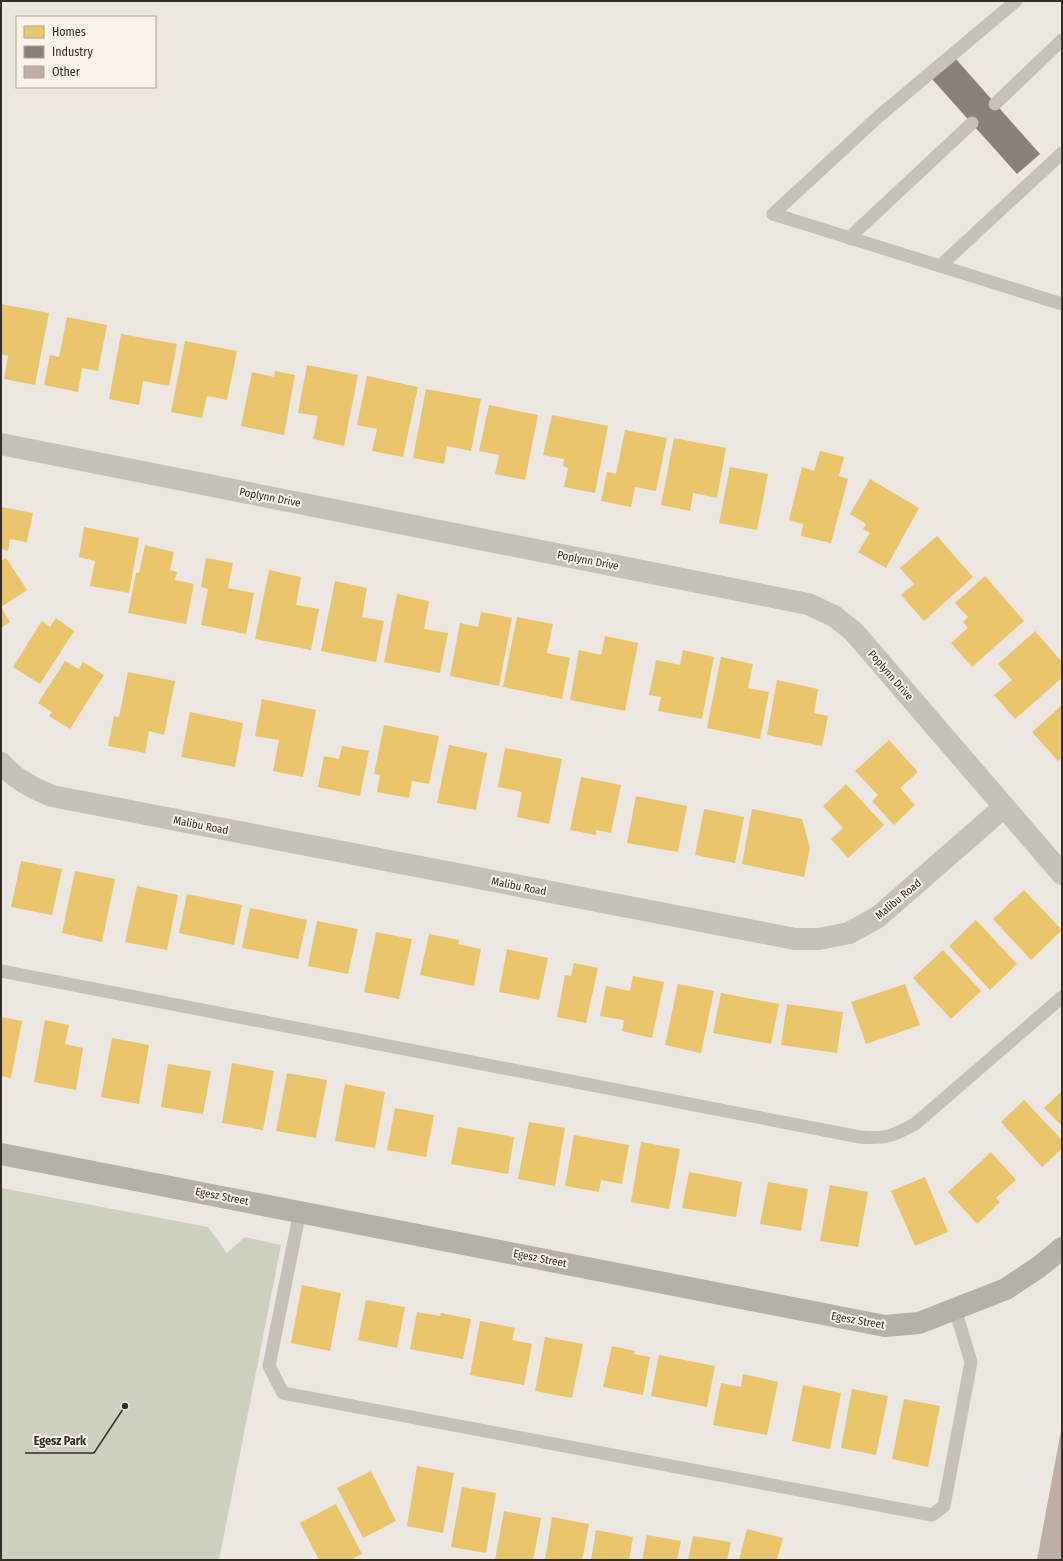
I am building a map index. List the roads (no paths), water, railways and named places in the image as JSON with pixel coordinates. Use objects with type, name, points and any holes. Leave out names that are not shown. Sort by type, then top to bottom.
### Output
[{"type":"street","name":"Poplynn Drive","points":[[1,444],[808,604],[834,616],[854,632],[1062,874]]},
{"type":"street","name":"Malibu Road","points":[[1,763],[8,771],[29,786],[52,796],[795,940],[819,939],[849,933],[878,917],[1004,807]]},
{"type":"street","name":"Egesz Street","points":[[1,1154],[885,1326],[919,1323],[1006,1289],[1039,1267],[1062,1248]]},
{"type":"lane","points":[[1016,1],[878,117],[773,214],[1062,304]]},
{"type":"lane","points":[[995,104],[1062,40]]},
{"type":"lane","points":[[849,238],[972,123]]},
{"type":"lane","points":[[940,266],[1062,153]]},
{"type":"lane","points":[[1,971],[860,1138],[879,1139],[898,1133],[915,1124],[1062,997]]},
{"type":"lane","points":[[300,1211],[269,1366],[283,1393],[932,1515],[944,1506],[971,1362],[955,1309]]},
{"type":"place","name":"Egesz Park","points":[[125,1406]]}]
